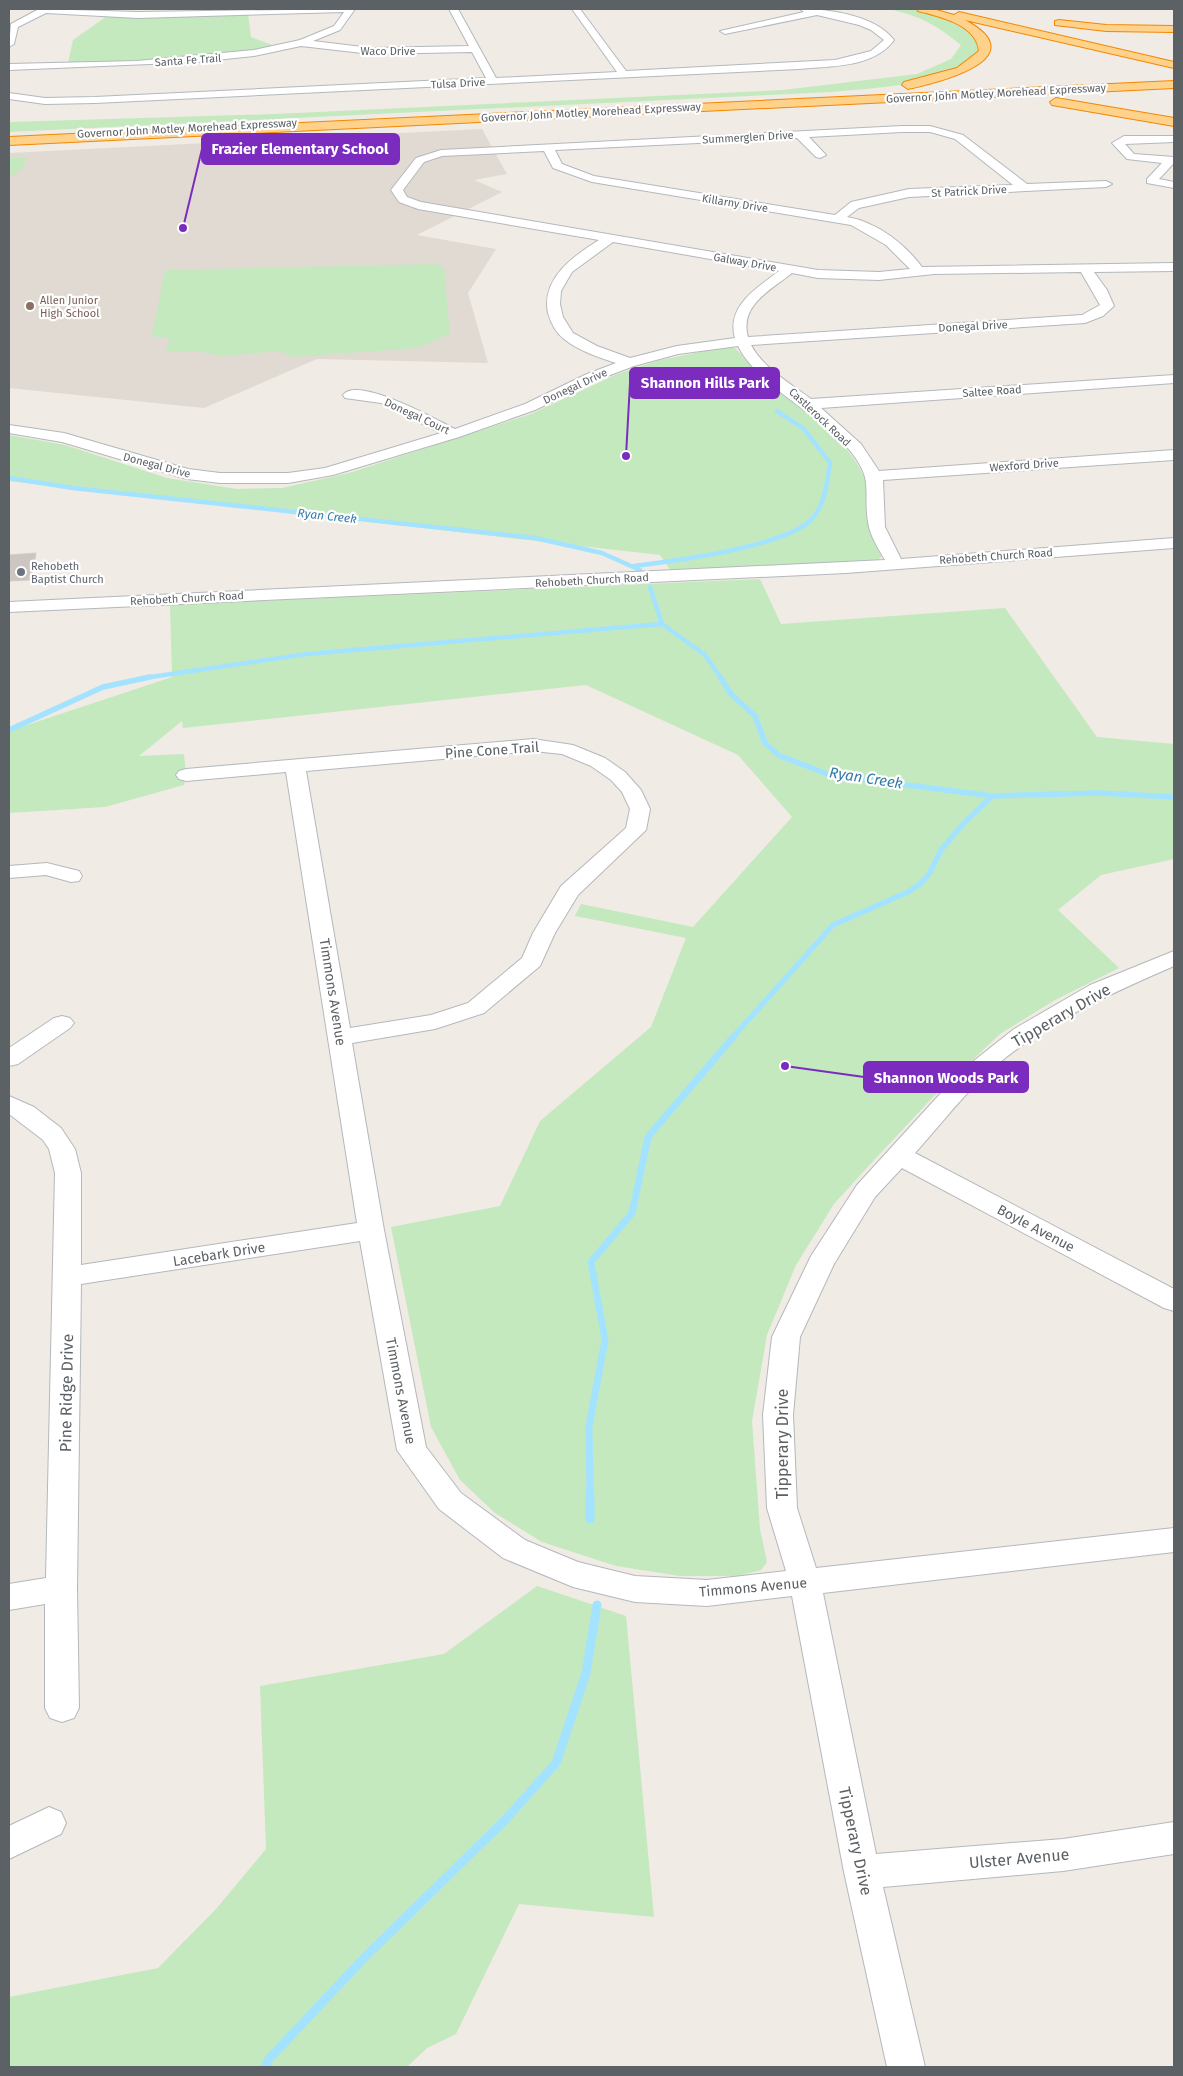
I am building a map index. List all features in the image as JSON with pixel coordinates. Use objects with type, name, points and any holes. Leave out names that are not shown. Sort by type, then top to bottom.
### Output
[{"type":"highway","points":[[816,97],[929,80],[964,68],[982,55],[986,46],[978,32],[963,23],[922,9]]},
{"type":"highway","points":[[934,9],[1174,65]]},
{"type":"highway","points":[[970,9],[1174,56]]},
{"type":"highway","points":[[994,14],[1012,16]]},
{"type":"highway","points":[[1045,21],[1099,27],[1174,30]]},
{"type":"highway","name":"Governor John Motley Morehead Expressway","points":[[9,136],[1174,80]]},
{"type":"highway","points":[[1174,85],[1147,92],[1142,100],[1152,109],[1174,115]]},
{"type":"highway","name":"Governor John Motley Morehead Expressway","points":[[9,141],[1174,85]]},
{"type":"highway","points":[[844,100],[961,97],[1030,99],[1174,122]]},
{"type":"street","points":[[9,44],[14,26],[44,9],[143,15],[345,9]]},
{"type":"street","name":"Santa Fe Trail","points":[[9,68],[206,59],[244,55],[300,43],[336,29],[348,19],[351,9]]},
{"type":"street","points":[[454,9],[493,82]]},
{"type":"street","points":[[576,9],[624,75]]},
{"type":"street","points":[[804,9],[816,12]]},
{"type":"street","points":[[725,31],[816,12]]},
{"type":"street","name":"Tulsa Drive","points":[[9,96],[26,100],[86,101],[624,75],[833,63],[879,52],[887,46],[889,40],[886,34],[878,30],[816,12]]},
{"type":"street","points":[[9,21],[19,22]]},
{"type":"street","name":"Waco Drive","points":[[300,43],[371,52],[475,48]]},
{"type":"street","name":"Summerglen Drive","points":[[452,152],[930,129],[959,137],[1024,188]]},
{"type":"street","points":[[800,134],[820,155]]},
{"type":"street","points":[[1173,160],[1131,157],[1118,143],[1124,140],[1174,139]]},
{"type":"street","name":"Killarny Drive","points":[[548,147],[557,166],[592,179],[838,219],[874,230],[898,247],[919,272]]},
{"type":"street","name":"Galway Drive","points":[[452,152],[420,160],[397,190],[403,199],[418,205],[818,274],[862,276],[919,272],[1174,267]]},
{"type":"street","points":[[1173,160],[1151,181],[1174,185]]},
{"type":"street","name":"St Patrick Drive","points":[[838,219],[855,206],[882,197],[1106,184]]},
{"type":"street","points":[[611,238],[587,253],[568,269],[556,286],[553,309],[560,328],[571,338],[589,348],[629,362]]},
{"type":"street","name":"Donegal Drive","points":[[9,429],[64,438],[187,474],[254,480],[288,478],[327,472],[454,434],[530,407],[592,377],[629,362],[677,350],[744,341],[1085,319],[1107,306],[1100,290],[1085,268]]},
{"type":"street","name":"Castlerock Road","points":[[790,270],[754,298],[740,315],[740,330],[754,360],[809,404],[860,455],[874,476],[878,495],[876,522],[895,563]]},
{"type":"street","name":"Saltee Road","points":[[809,404],[1174,379]]},
{"type":"street","name":"Donegal Court","points":[[350,395],[384,399],[454,434]]},
{"type":"street","name":"Wexford Drive","points":[[874,476],[1174,455]]},
{"type":"street","points":[[1167,543],[1174,559]]},
{"type":"street","name":"Rehobeth Church Road","points":[[9,607],[846,568],[1167,543]]},
{"type":"street","name":"Pine Cone Trail","points":[[186,775],[533,745],[566,749],[598,762],[618,776],[631,790],[640,809],[636,830],[568,891],[544,933],[532,961],[506,985],[476,1008],[435,1022],[340,1038]]},
{"type":"street","name":"Timmons Avenue","points":[[295,766],[371,1230],[412,1450],[450,1501],[514,1549],[573,1574],[635,1589],[707,1593],[1174,1540]]},
{"type":"street","points":[[9,872],[47,869],[71,876]]},
{"type":"street","name":"Tipperary Drive","points":[[906,2067],[862,1872],[805,1583],[782,1508],[778,1415],[786,1337],[821,1263],[866,1191],[970,1076],[1022,1034],[1098,990],[1174,958]]},
{"type":"street","points":[[9,1059],[62,1023]]},
{"type":"street","name":"Pine Ridge Drive","points":[[9,1104],[26,1113],[52,1134],[62,1149],[68,1173],[68,1277],[61,1589],[62,1708]]},
{"type":"street","name":"Boyle Avenue","points":[[898,1155],[1174,1301]]},
{"type":"street","name":"Lacebark Drive","points":[[68,1277],[371,1230]]},
{"type":"street","points":[[9,1597],[61,1589]]},
{"type":"street","points":[[9,1843],[50,1823]]},
{"type":"street","name":"Ulster Avenue","points":[[862,1872],[1063,1855],[1174,1838]]},
{"type":"shaded area","points":[[482,129],[507,174],[474,180],[502,192],[417,235],[496,249],[468,293],[488,363],[317,359],[204,408],[9,388],[9,153]]},
{"type":"green space","points":[[889,9],[921,11],[948,20],[972,35],[979,43],[978,52],[968,62],[953,70],[919,81],[884,87],[831,92],[9,132],[9,122],[275,114],[783,90],[917,74],[951,59],[961,45],[928,22]]},
{"type":"green space","points":[[248,14],[251,37],[275,46],[198,57],[68,63],[73,40],[107,16]]},
{"type":"green space","points":[[27,157],[23,168],[9,177],[9,158]]},
{"type":"green space","points":[[434,264],[444,268],[450,334],[417,348],[292,357],[280,351],[222,356],[197,351],[165,351],[170,342],[168,338],[152,336],[165,270]]},
{"type":"green space","points":[[726,347],[735,348],[770,384],[833,434],[858,464],[867,487],[869,530],[882,556],[878,560],[671,571],[660,555],[9,481],[9,435],[65,445],[167,478],[237,489],[282,488],[349,473],[531,414],[615,375],[660,360]]},
{"type":"green space","points":[[760,579],[781,624],[1005,608],[1097,737],[1174,744],[1174,859],[1101,875],[1058,910],[1119,968],[1055,1000],[1000,1034],[932,1098],[834,1204],[796,1265],[767,1335],[752,1421],[760,1529],[767,1562],[761,1570],[738,1576],[680,1576],[616,1566],[542,1542],[495,1513],[460,1480],[431,1427],[391,1227],[500,1206],[540,1121],[651,1027],[686,938],[575,916],[581,904],[693,927],[792,817],[738,755],[586,685],[183,728],[182,721],[139,756],[184,754],[186,775],[184,785],[105,807],[9,813],[9,731],[172,677],[170,605]]},
{"type":"green space","points":[[537,1586],[626,1616],[654,1917],[519,1904],[456,2034],[427,2048],[407,2067],[9,2067],[9,1997],[158,1968],[216,1909],[266,1849],[260,1686],[444,1654]]},
{"type":"building","name":"Rehobeth Baptist Church","points":[[36,553],[31,580],[9,581],[9,555]]},
{"type":"waterway","points":[[634,566],[700,556],[753,545],[797,530],[811,520],[822,501],[830,463],[804,429],[777,411]]},
{"type":"waterway","name":"Ryan Creek","points":[[9,478],[73,488],[535,538],[602,553],[640,570]]},
{"type":"waterway","name":"Ryan Creek","points":[[650,587],[662,624]]},
{"type":"waterway","points":[[148,677],[307,654],[662,624]]},
{"type":"waterway","name":"Ryan Creek","points":[[662,624],[705,655],[721,678]]},
{"type":"waterway","points":[[9,730],[103,687],[148,677]]},
{"type":"waterway","points":[[144,678],[148,677]]},
{"type":"waterway","name":"Ryan Creek","points":[[720,677],[731,694],[755,716],[765,743],[778,755],[830,775],[992,796]]},
{"type":"waterway","name":"Ryan Creek","points":[[992,796],[1099,793],[1174,797]]},
{"type":"waterway","points":[[733,1037],[833,925],[908,892],[920,884],[929,874],[941,850],[964,823],[992,796]]},
{"type":"waterway","points":[[590,1495],[589,1426],[605,1340],[591,1262],[632,1213],[648,1137],[734,1036]]},
{"type":"waterway","points":[[590,1495],[590,1519]]},
{"type":"waterway","points":[[265,2067],[269,2059],[364,1958],[505,1820],[556,1763],[586,1673],[597,1605]]},
{"type":"place","name":"Frazier Elementary School","points":[[183,228]]},
{"type":"place","name":"Allen Junior High School","points":[[30,306]]},
{"type":"place","name":"Shannon Hills Park","points":[[626,456]]},
{"type":"place","name":"Rehobeth Baptist Church","points":[[21,572]]},
{"type":"place","name":"Shannon Woods Park","points":[[785,1066]]}]
